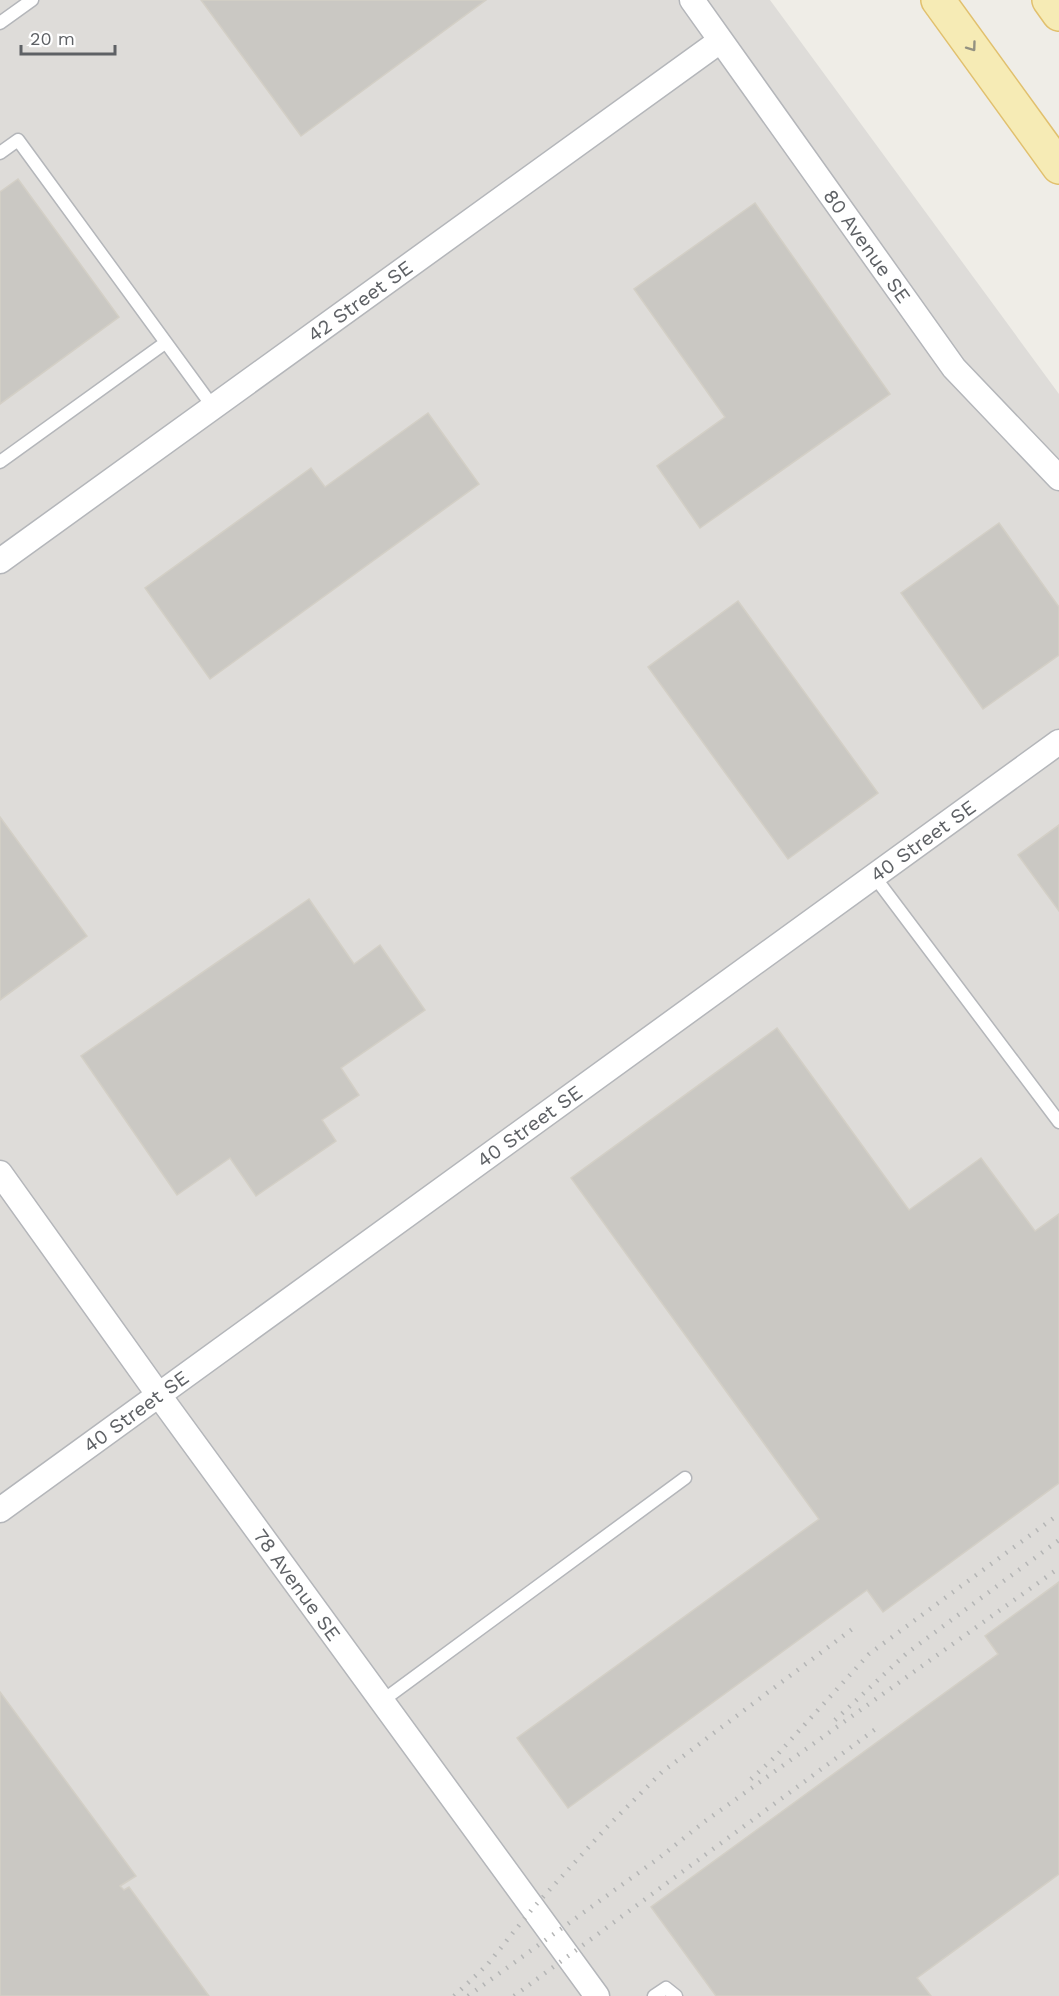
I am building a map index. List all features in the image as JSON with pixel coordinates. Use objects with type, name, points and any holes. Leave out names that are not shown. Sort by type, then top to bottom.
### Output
[{"type":"main road","points":[[938,0],[1059,167]]},
{"type":"main road","points":[[1049,0],[1059,14]]},
{"type":"street","name":"80 Avenue SE","points":[[692,0],[954,368],[1059,478]]},
{"type":"street","name":"42 Street SE","points":[[1,558],[720,41]]},
{"type":"street","name":"40 Street SE","points":[[0,1510],[1059,742]]},
{"type":"street","name":"78 Avenue SE","points":[[0,1173],[158,1394],[597,1996]]},
{"type":"lane","points":[[0,23],[32,0]]},
{"type":"lane","points":[[0,153],[18,140],[213,407]]},
{"type":"lane","points":[[0,462],[165,343]]},
{"type":"lane","points":[[874,876],[1059,1122]]},
{"type":"lane","points":[[382,1701],[685,1478]]},
{"type":"lane","points":[[654,1996],[666,1988],[676,1996]]},
{"type":"shaded area","points":[[0,0],[770,0],[1059,394],[1059,1996],[0,1996]]},
{"type":"building","points":[[201,0],[486,0],[301,136]]},
{"type":"building","points":[[18,179],[119,317],[0,404],[0,192]]},
{"type":"building","points":[[755,203],[890,394],[700,528],[657,466],[725,417],[634,289]]},
{"type":"building","points":[[428,413],[479,484],[210,679],[145,588],[311,468],[325,487]]},
{"type":"building","points":[[999,523],[1059,607],[1059,655],[983,709],[901,593]]},
{"type":"building","points":[[738,601],[878,793],[788,859],[648,667]]},
{"type":"building","points":[[0,817],[87,936],[0,1000]]},
{"type":"building","points":[[1059,825],[1059,911],[1018,855]]},
{"type":"building","points":[[309,899],[354,964],[380,945],[425,1010],[341,1068],[359,1095],[322,1120],[336,1141],[256,1196],[230,1158],[177,1195],[81,1056]]},
{"type":"building","points":[[777,1028],[909,1210],[981,1158],[1035,1231],[1059,1214],[1059,1483],[883,1612],[867,1590],[568,1808],[517,1738],[819,1519],[571,1178]]},
{"type":"building","points":[[1059,1582],[1059,1874],[917,1978],[931,1996],[716,1996],[651,1907],[998,1654],[985,1636]]},
{"type":"building","points":[[0,1692],[136,1876],[120,1886],[124,1890],[129,1887],[209,1996],[0,1996]]},
{"type":"railway","points":[[751,1779],[776,1756],[869,1654],[1059,1514]]},
{"type":"railway","points":[[835,1720],[907,1653],[1059,1540]]},
{"type":"railway","points":[[468,1996],[659,1858],[704,1822],[1059,1568]]},
{"type":"railway","points":[[454,1996],[487,1965],[533,1908],[608,1826],[662,1772],[855,1627]]},
{"type":"railway","points":[[514,1996],[877,1728]]}]
